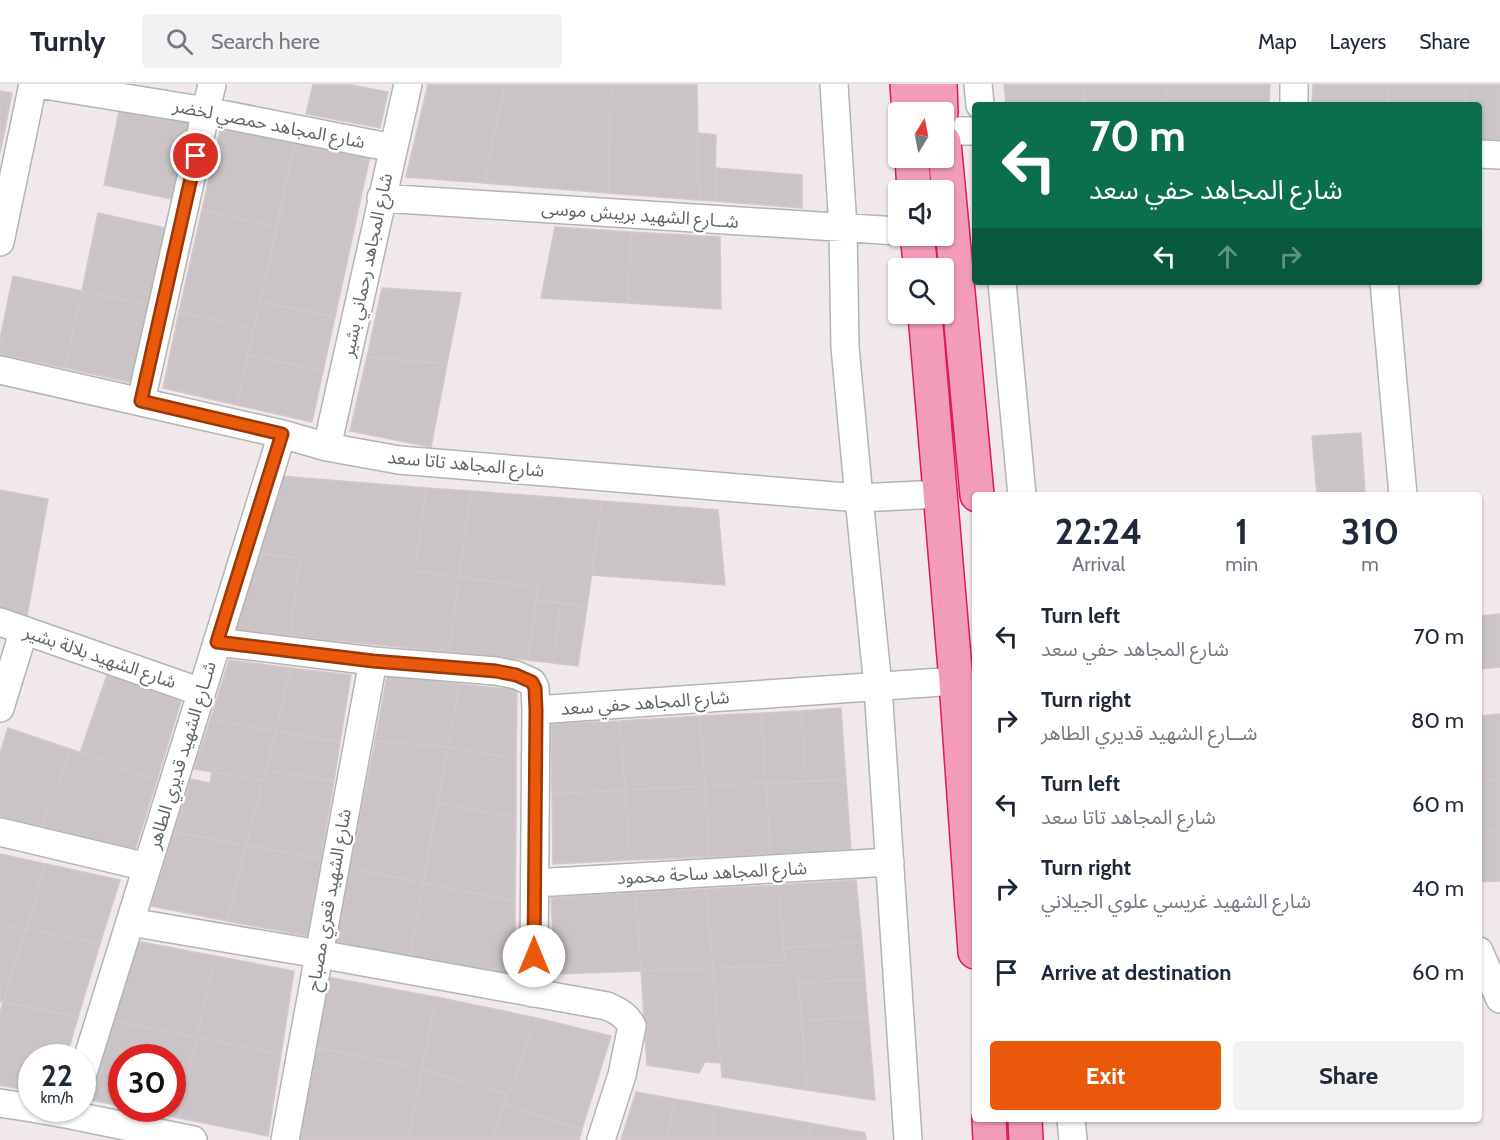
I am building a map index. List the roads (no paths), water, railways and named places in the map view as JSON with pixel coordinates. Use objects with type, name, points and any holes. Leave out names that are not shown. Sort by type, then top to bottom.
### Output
[{"type":"highway","points":[[907,84],[908,102]]},
{"type":"highway","points":[[940,84],[941,102]]},
{"type":"highway","points":[[946,168],[977,492]]},
{"type":"highway","points":[[926,324],[956,681],[967,740],[972,872]]},
{"type":"highway","points":[[988,1122],[990,1140]]},
{"type":"highway","points":[[1025,1122],[1026,1140]]},
{"type":"street","name":"شارع المجاهد حمصي لخضر","points":[[35,84],[206,111],[393,147]]},
{"type":"street","points":[[0,242],[35,84]]},
{"type":"street","points":[[141,401],[212,84]]},
{"type":"street","name":"شارع المجاهد رحماني بشير","points":[[327,447],[408,84]]},
{"type":"street","points":[[834,84],[843,228],[845,347],[879,687],[908,1140]]},
{"type":"street","points":[[978,84],[980,102]]},
{"type":"street","points":[[1294,84],[1294,102]]},
{"type":"street","points":[[954,131],[972,131]]},
{"type":"street","points":[[1482,154],[1500,156]]},
{"type":"street","name":"شــارع الشهيد بريبش موسى","points":[[381,198],[888,230]]},
{"type":"street","points":[[1002,285],[1022,492]]},
{"type":"street","points":[[1384,285],[1403,492]]},
{"type":"street","name":"شارع المجاهد تاتا سعد","points":[[0,369],[282,434],[327,447],[399,460],[859,498],[940,494]]},
{"type":"street","name":"شــارع الشهيد قديري الطاهر","points":[[92,1044],[282,434]]},
{"type":"street","points":[[0,708],[12,626]]},
{"type":"street","name":"شارع الشهيد بلالة بشير","points":[[12,626],[201,692]]},
{"type":"street","name":"شارع المجاهد حفي سعد","points":[[217,642],[516,675],[532,682],[535,688],[536,710],[956,681]]},
{"type":"street","name":"شارع الشهيد قعري مصباح","points":[[285,1140],[373,661]]},
{"type":"street","points":[[532,993],[536,710]]},
{"type":"street","points":[[0,832],[147,867]]},
{"type":"street","name":"شارع المجاهد ساحة محمود","points":[[535,884],[890,862]]},
{"type":"street","points":[[130,922],[607,1006],[625,1015],[632,1026],[622,1076],[602,1140]]},
{"type":"street","points":[[1482,958],[1500,999]]},
{"type":"street","points":[[0,1103],[18,1106]]},
{"type":"street","points":[[96,1118],[193,1140]]},
{"type":"street","points":[[1071,1122],[1073,1140]]}]
